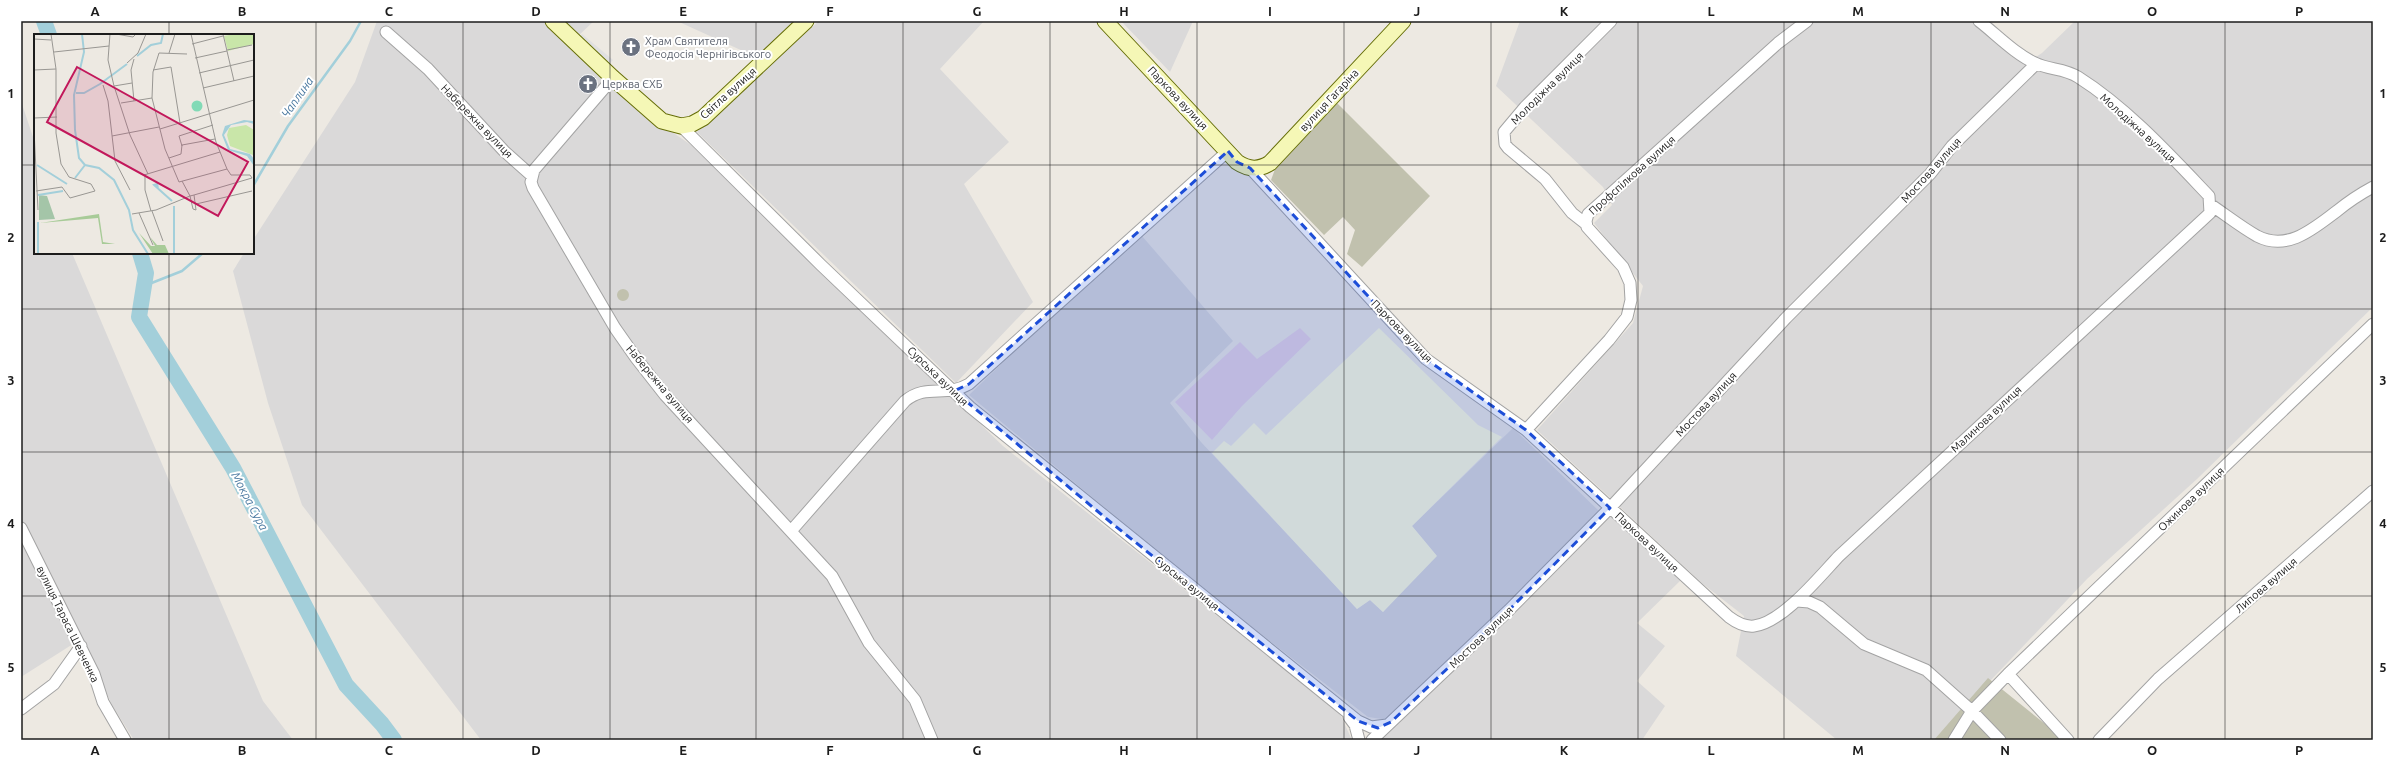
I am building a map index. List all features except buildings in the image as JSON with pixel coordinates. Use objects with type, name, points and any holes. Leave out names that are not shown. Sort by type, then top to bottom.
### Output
[{"type":"street","name":"Сурська вулиця","points":[[553,21],[613,78],[662,121],[681,126],[821,265],[970,407],[1114,525],[1364,725],[1371,727],[1385,726],[1391,722]]},
{"type":"street","name":"Паркова вулиця","points":[[1105,21],[1237,162],[1250,168],[1426,359],[1526,430],[1729,617],[1745,626]]},
{"type":"street","name":"вулиця Гагаріна","points":[[1250,168],[1263,168],[1270,163],[1403,21]]},
{"type":"street","name":"Молодіжна вулиця","points":[[1586,224],[1572,213],[1545,180],[1508,148],[1504,138],[1504,132],[1525,107],[1611,21]]},
{"type":"street","name":"Профспілкова вулиця","points":[[1526,430],[1609,340],[1627,317],[1631,300],[1628,277],[1623,266],[1586,224],[1586,218],[1591,211],[1778,43],[1807,21]]},
{"type":"street","name":"Молодіжна вулиця","points":[[1979,21],[2026,58],[2036,64],[2064,70],[2089,84],[2117,106],[2210,200],[2258,236],[2274,241],[2291,240],[2307,234],[2352,199],[2373,187]]},
{"type":"street","name":"Світла вулиця","points":[[681,126],[692,124],[703,118],[805,22]]},
{"type":"street","name":"Набережна вулиця","points":[[386,32],[428,69],[504,151],[532,176],[533,188],[615,328],[636,358],[666,395],[832,576],[869,643],[915,700],[932,740]]},
{"type":"street","name":"Мостова вулиця","points":[[1372,740],[1509,610],[1610,508],[1786,318],[1930,174],[1952,146],[2036,64]]},
{"type":"street","points":[[532,176],[534,170],[613,78]]},
{"type":"street","points":[[791,531],[905,401],[921,391],[954,391],[969,384],[1228,151]]},
{"type":"street","name":"Малинова вулиця","points":[[1745,626],[1755,626],[1767,622],[1797,600],[1839,556],[2207,216],[2210,200]]},
{"type":"street","name":"Ожинова вулиця","points":[[1972,711],[2008,674],[2373,324]]},
{"type":"street","name":"Липова вулиця","points":[[2099,740],[2158,679],[2373,491]]},
{"type":"street","name":"вулиця Тараса Шевченка","points":[[21,528],[81,646],[94,674],[103,702],[125,740]]},
{"type":"street","points":[[1797,600],[1809,602],[1820,607],[1864,644],[1926,670],[1972,711],[2000,740]]},
{"type":"street","points":[[21,709],[54,684],[81,646]]},
{"type":"street","points":[[2008,674],[2068,740]]},
{"type":"street","name":"Сурська вулиця","points":[[1345,709],[1355,725],[1359,740]]},
{"type":"street","points":[[1954,740],[1972,711]]},
{"type":"highlighted area","points":[[1228,151],[1237,162],[1250,168],[1426,359],[1526,430],[1610,508],[1509,610],[1391,722],[1378,728],[1358,721],[1114,525],[954,391],[969,384]]},
{"type":"shaded area","points":[[377,21],[544,21],[627,101],[691,145],[1003,446],[1339,712],[1352,740],[481,740],[302,505],[268,403],[233,271],[243,254],[254,254],[254,238],[355,82]]},
{"type":"shaded area","points":[[562,21],[594,21],[577,37]]},
{"type":"shaded area","points":[[677,21],[795,21],[756,57]]},
{"type":"shaded area","points":[[819,21],[984,21],[940,69],[1009,142],[964,184],[1033,302],[956,383],[697,132]]},
{"type":"shaded area","points":[[1121,21],[1193,21],[1170,72]]},
{"type":"shaded area","points":[[1520,21],[1971,21],[2025,64],[2042,53],[2075,21],[2373,21],[2373,307],[2197,479],[2087,579],[1934,740],[1837,740],[1736,656],[1744,616],[1703,584],[1537,430],[1633,323],[1643,286],[1594,223],[1612,205],[1603,187],[1496,86]]},
{"type":"shaded area","points":[[582,34],[613,60],[608,65],[578,39]]},
{"type":"shaded area","points":[[1334,100],[1430,196],[1362,267],[1347,254],[1355,230],[1343,217],[1324,235],[1271,180],[1277,164]]},
{"type":"shaded area","points":[[21,101],[34,140],[34,254],[72,254],[263,701],[293,740],[134,740],[112,705],[68,609],[21,518]]},
{"type":"shaded area","points":[[1142,236],[1233,341],[1170,403],[1201,442],[1357,609],[1370,600],[1383,612],[1436,555],[1412,526],[1513,428],[1599,511],[1389,720],[1368,717],[1210,595],[969,395],[1067,301]]},
{"type":"shaded area","points":[[621,289],[625,289],[629,295],[625,301],[621,301],[617,297],[617,293]]},
{"type":"shaded area","points":[[1300,328],[1311,339],[1242,406],[1212,440],[1175,402],[1240,342],[1257,359]]},
{"type":"shaded area","points":[[1379,328],[1478,425],[1502,437],[1412,526],[1437,556],[1383,612],[1370,600],[1357,609],[1212,453],[1224,441],[1231,446],[1254,423],[1266,435]]},
{"type":"shaded area","points":[[1609,514],[1681,580],[1637,623],[1665,646],[1637,681],[1665,706],[1642,740],[1380,740]]},
{"type":"shaded area","points":[[21,542],[73,644],[21,677]]},
{"type":"shaded area","points":[[1988,678],[2065,740],[1934,740]]},
{"type":"waterway","name":"Мокра Сура","points":[[44,21],[49,34]]},
{"type":"waterway","name":"Чаплина","points":[[254,184],[288,126],[350,41],[361,21]]},
{"type":"waterway","name":"Мокра Сура","points":[[140,254],[146,273],[139,317],[233,468],[346,685],[382,724],[394,740]]},
{"type":"waterway","name":"Чаплина","points":[[144,286],[182,271],[202,254]]},
{"type":"place","name":"Храм Святителя Феодосія Чернігівського","points":[[631,47]]},
{"type":"place","name":"Церква ЄХБ","points":[[588,84]]}]
